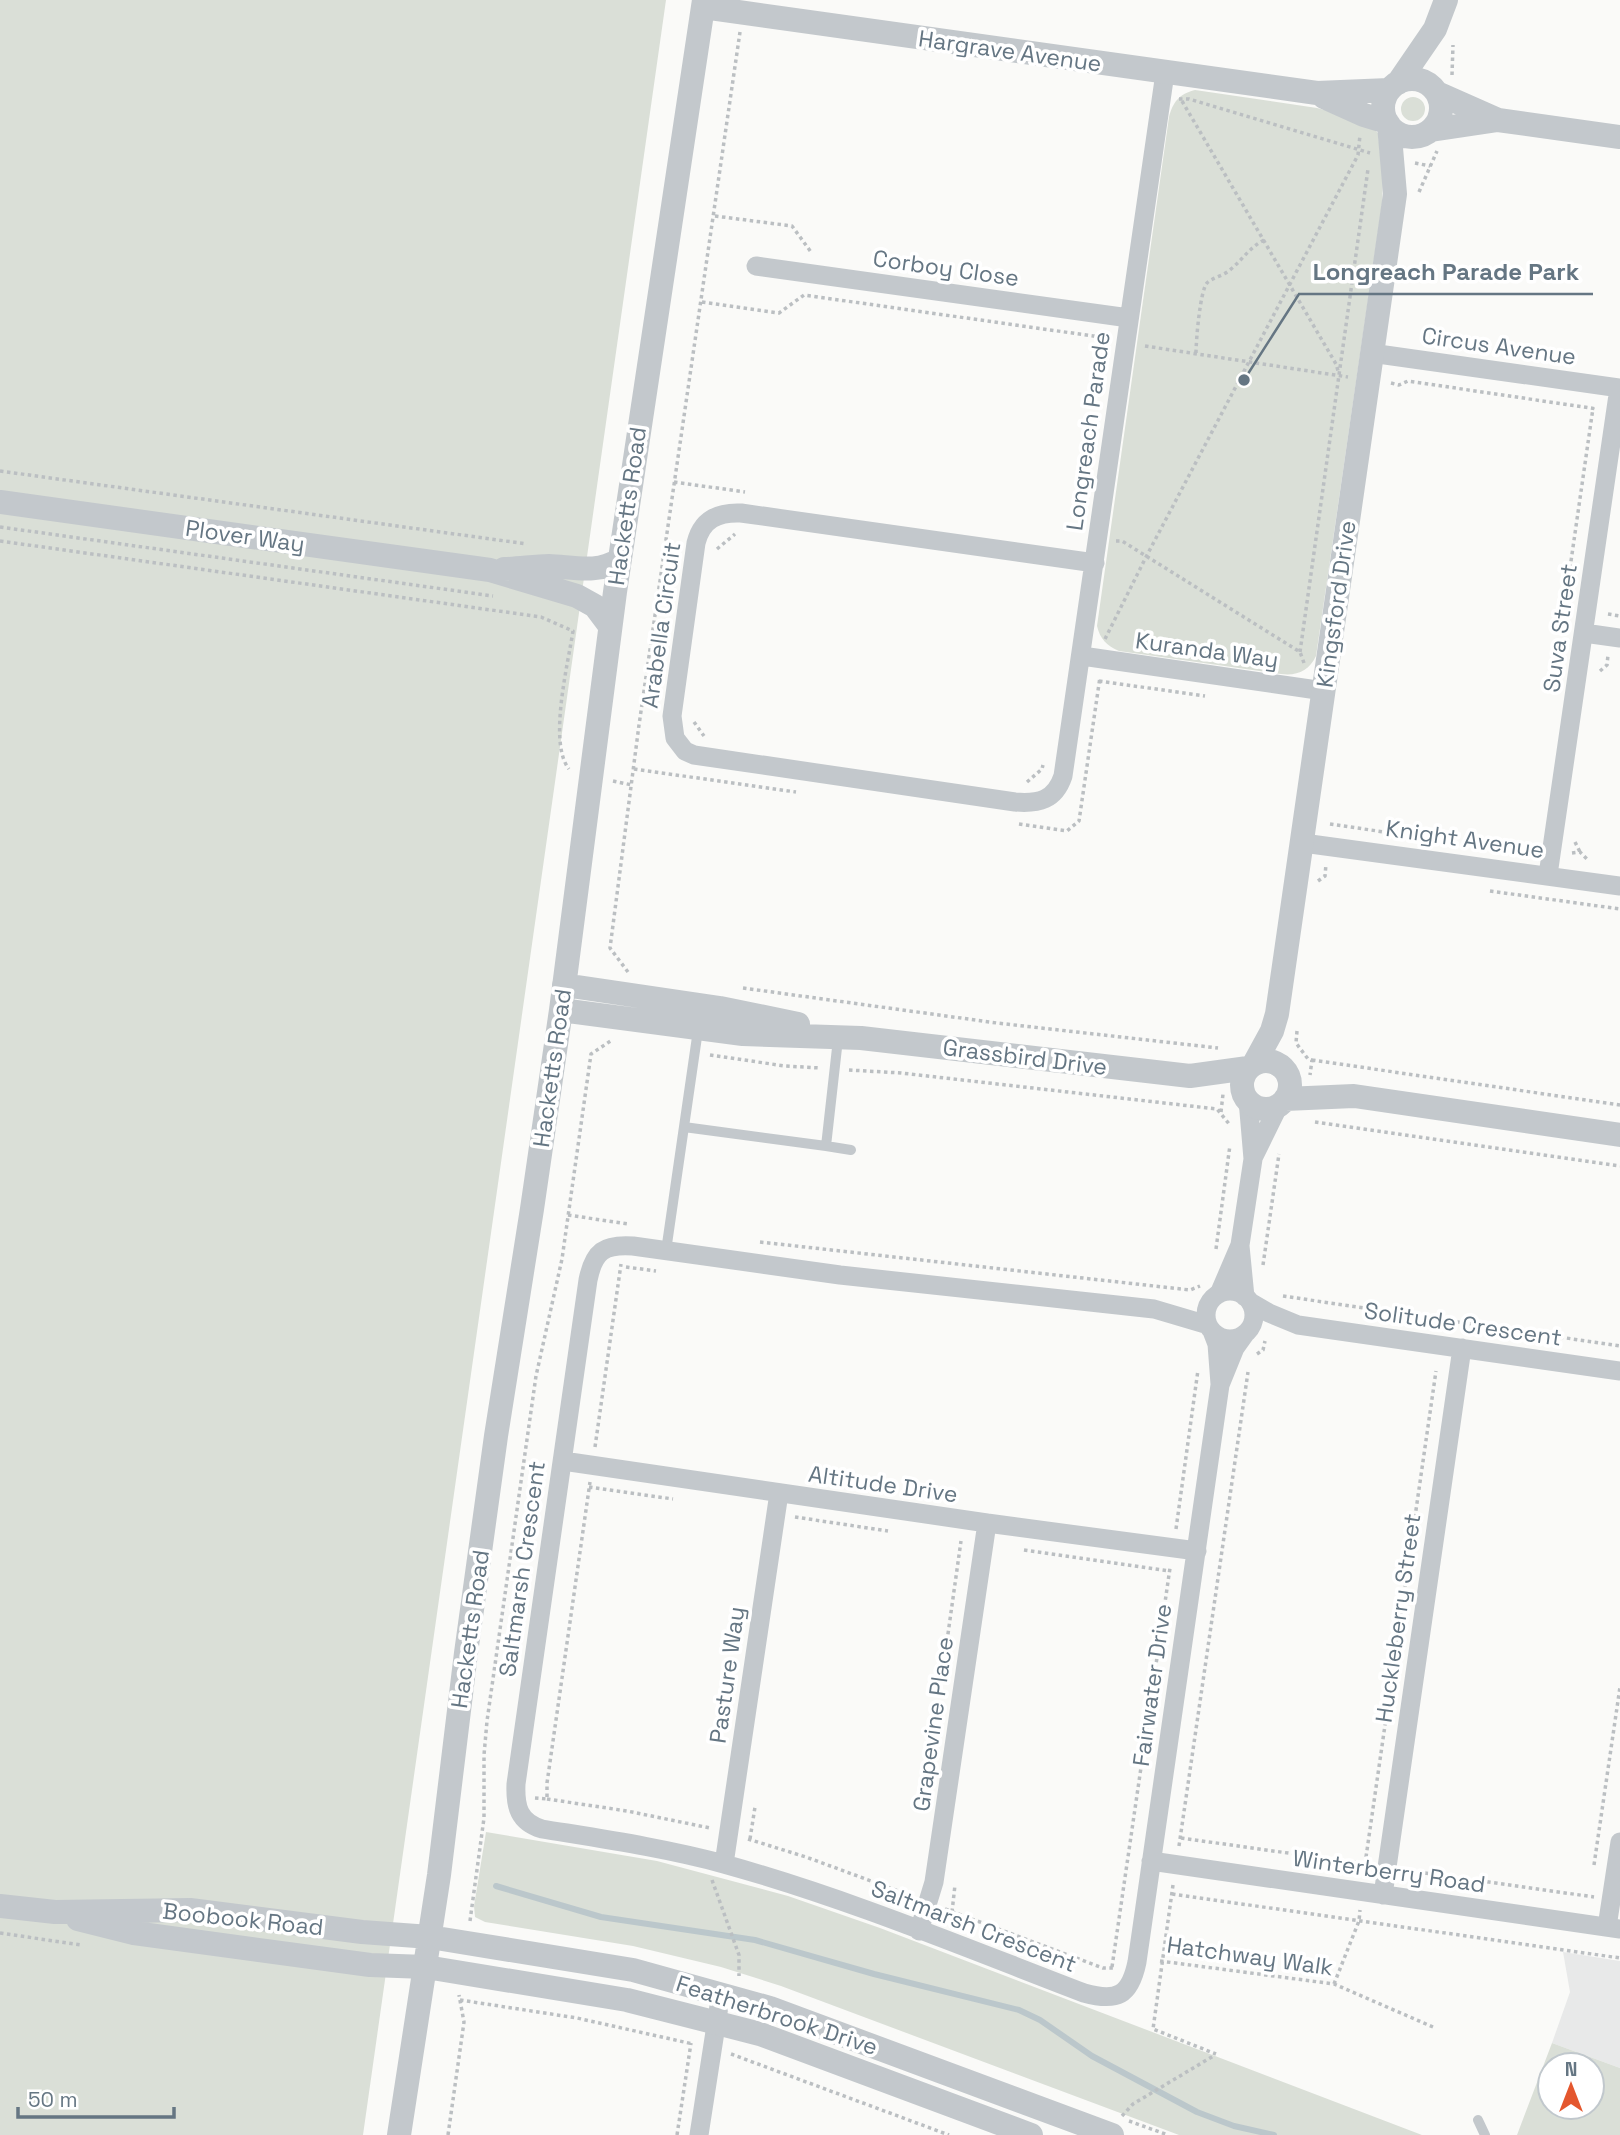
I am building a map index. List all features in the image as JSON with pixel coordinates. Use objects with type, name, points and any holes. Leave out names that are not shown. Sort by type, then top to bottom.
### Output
[{"type":"street","points":[[1433,137],[1441,113],[1434,70],[1444,36],[1446,0]]},
{"type":"street","name":"Hargrave Avenue","points":[[703,4],[743,13],[1317,93],[1393,87]]},
{"type":"street","name":"Hacketts Road","points":[[399,2135],[430,1937],[494,1450],[561,1010],[610,626],[703,4]]},
{"type":"street","points":[[1433,137],[1407,136],[1380,121],[1383,106],[1393,87],[1444,36]]},
{"type":"street","name":"Longreach Parade","points":[[1054,794],[1063,776],[1092,657],[1098,538],[1165,73]]},
{"type":"street","points":[[1393,87],[1419,79],[1437,92],[1498,120],[1620,137]]},
{"type":"street","name":"Hargrave Avenue","points":[[1317,93],[1380,121]]},
{"type":"street","points":[[1400,163],[1416,145],[1433,137],[1498,120]]},
{"type":"street","name":"Kingsford Drive","points":[[1251,1066],[1272,1031],[1277,1014],[1303,842],[1313,690],[1371,353],[1406,195],[1400,163],[1380,121]]},
{"type":"street","name":"Corboy Close","points":[[756,266],[1129,318]]},
{"type":"street","name":"Circus Avenue","points":[[1371,353],[1619,388]]},
{"type":"street","name":"Suva Street","points":[[1548,875],[1619,388]]},
{"type":"street","name":"Plover Way","points":[[0,502],[490,569],[577,596],[595,606],[610,626]]},
{"type":"street","name":"Arabella Circuit","points":[[1054,794],[1041,802],[1015,802],[709,758],[685,751],[672,732],[671,716],[696,543],[708,521],[722,513],[738,513],[1095,563]]},
{"type":"street","name":"Plover Way","points":[[490,569],[547,566],[598,568],[620,560]]},
{"type":"street","points":[[1584,632],[1614,637]]},
{"type":"street","name":"Kuranda Way","points":[[1092,657],[1313,690]]},
{"type":"street","name":"Knight Avenue","points":[[1303,842],[1620,886]]},
{"type":"street","name":"Grassbird Drive","points":[[564,985],[720,1008],[849,1037]]},
{"type":"street","name":"Grassbird Drive","points":[[561,1010],[743,1034],[849,1037],[1189,1076],[1246,1097]]},
{"type":"street","name":"Kingsford Drive","points":[[1277,1014],[1297,1070]]},
{"type":"street","points":[[623,1246],[840,1275],[1153,1309],[1210,1328],[1224,1338],[1238,1338],[1260,1320],[1254,1317],[1248,1299],[1240,1245],[1252,1159],[1242,1080],[1251,1066],[1268,1061],[1297,1070],[1354,1096]]},
{"type":"street","name":"Grassbird Drive","points":[[1189,1076],[1251,1066]]},
{"type":"street","points":[[1252,1159],[1297,1070]]},
{"type":"street","points":[[1246,1097],[1260,1108],[1267,1108],[1283,1101],[1354,1096],[1620,1135]]},
{"type":"street","points":[[1210,1328],[1207,1311],[1211,1292],[1240,1245]]},
{"type":"street","name":"Saltmarsh Crescent","points":[[623,1246],[612,1246],[601,1251],[590,1269],[516,1796],[516,1805],[522,1818],[533,1826],[643,1846],[724,1864],[771,1878],[1084,1993],[1106,1998],[1126,1990]]},
{"type":"street","points":[[1153,1309],[1211,1292],[1233,1291],[1248,1299]]},
{"type":"street","name":"Fairwater Drive","points":[[1220,1385],[1235,1348],[1260,1320]]},
{"type":"street","name":"Solitude Crescent","points":[[1260,1320],[1620,1371]]},
{"type":"street","name":"Fairwater Drive","points":[[1126,1990],[1136,1965],[1220,1385],[1216,1344],[1210,1328]]},
{"type":"street","name":"Huckleberry Street","points":[[1383,1895],[1462,1348]]},
{"type":"street","name":"Altitude Drive","points":[[563,1461],[1197,1551]]},
{"type":"street","name":"Pasture Way","points":[[724,1864],[779,1493]]},
{"type":"street","name":"Grapevine Place","points":[[919,1931],[934,1882],[987,1523]]},
{"type":"street","points":[[1614,1928],[1620,1842]]},
{"type":"street","name":"Winterberry Road","points":[[1151,1861],[1614,1928]]},
{"type":"street","name":"Boobook Road","points":[[0,1906],[55,1912],[190,1910],[362,1932],[430,1937]]},
{"type":"street","name":"Boobook Road","points":[[55,1912],[134,1933],[370,1965],[425,1967]]},
{"type":"street","name":"Featherbrook Drive","points":[[430,1937],[730,1984],[825,2027],[1116,2126]]},
{"type":"street","name":"Featherbrook Drive","points":[[425,1967],[595,1993],[716,2022],[799,2047],[1031,2135]]},
{"type":"street","points":[[699,2135],[716,2022],[730,1984]]},
{"type":"lane","points":[[666,1251],[698,1029]]},
{"type":"lane","points":[[826,1146],[836,1069],[849,1037]]},
{"type":"lane","points":[[684,1127],[851,1150]]},
{"type":"lane","points":[[1478,2120],[1485,2135]]},
{"type":"path","points":[[636,975],[629,974],[610,948],[674,482],[743,13]]},
{"type":"path","points":[[1444,36],[1454,82],[1465,88],[1465,106]]},
{"type":"path","points":[[1340,376],[1336,364],[1181,100],[1189,99],[1400,163]]},
{"type":"path","points":[[1092,657],[1358,155],[1358,143],[1380,121]]},
{"type":"path","points":[[1313,690],[1300,652],[1340,376],[1400,163],[1433,137]]},
{"type":"path","points":[[1400,163],[1406,195]]},
{"type":"path","points":[[715,216],[792,226],[810,252],[824,254]]},
{"type":"path","points":[[1196,354],[1198,317],[1205,285],[1226,273],[1247,250],[1264,240]]},
{"type":"path","points":[[702,302],[779,313],[804,295],[1105,338],[1368,381],[1399,385],[1408,381],[1579,405],[1616,413]]},
{"type":"path","points":[[0,471],[529,544]]},
{"type":"path","points":[[715,561],[717,547],[734,534],[741,491]]},
{"type":"path","points":[[0,527],[504,597]]},
{"type":"path","points":[[1098,538],[1122,541],[1300,652]]},
{"type":"path","points":[[0,541],[541,617],[573,631]]},
{"type":"path","points":[[577,596],[559,733],[564,763],[572,773],[632,785]]},
{"type":"path","points":[[537,610],[541,617]]},
{"type":"path","points":[[1598,684],[1600,670],[1607,665],[1614,637],[1608,614],[1620,616]]},
{"type":"path","points":[[1099,681],[1207,696]]},
{"type":"path","points":[[692,720],[705,736]]},
{"type":"path","points":[[1027,782],[1042,769],[1044,755]]},
{"type":"path","points":[[1316,894],[1318,880],[1325,876],[1330,824],[1328,817]]},
{"type":"path","points":[[1577,831],[1575,845],[1580,852]]},
{"type":"path","points":[[737,987],[997,1023],[1229,1050]]},
{"type":"path","points":[[1297,1029],[1296,1042],[1308,1059],[1297,1070]]},
{"type":"path","points":[[471,1918],[484,1818],[487,1721],[536,1376],[562,1259],[591,1054],[609,1040],[620,1041]]},
{"type":"path","points":[[785,1066],[901,1073],[1217,1109],[1233,1128]]},
{"type":"path","points":[[1297,1070],[1620,1105]]},
{"type":"path","points":[[1312,1122],[1620,1166]]},
{"type":"path","points":[[1214,1261],[1231,1141]]},
{"type":"path","points":[[1263,1266],[1280,1143]]},
{"type":"path","points":[[568,1215],[669,1229]]},
{"type":"path","points":[[547,1799],[547,1783],[626,1224]]},
{"type":"path","points":[[759,1241],[1211,1292]]},
{"type":"path","points":[[1250,1359],[1264,1350],[1260,1320],[1620,1346]]},
{"type":"path","points":[[1112,1968],[1199,1364]]},
{"type":"path","points":[[1365,1864],[1436,1371]]},
{"type":"path","points":[[1116,2126],[1133,2104],[1216,2054],[1153,2029],[1248,1373]]},
{"type":"path","points":[[1593,1870],[1620,1687]]},
{"type":"path","name":"Hatchway Walk","points":[[484,1792],[627,1811],[729,1833],[806,1857],[1103,1968],[1162,1961],[1334,1984],[1433,2027]]},
{"type":"path","points":[[1334,1984],[1359,1921],[1362,1891]]},
{"type":"path","points":[[1172,1894],[1620,1958]]},
{"type":"path","points":[[724,1913],[739,1955],[730,1984]]},
{"type":"path","points":[[1581,1953],[1586,1924]]},
{"type":"path","points":[[448,2135],[464,2022],[460,2000]]},
{"type":"path","points":[[677,2135],[691,2043]]},
{"type":"shaded area","points":[[0,0],[666,0],[363,2135],[0,2135]]},
{"type":"shaded area","points":[[1195,90],[1317,108],[1373,128],[1378,133],[1383,182],[1382,204],[1316,656],[1306,669],[1292,674],[1119,651],[1105,642],[1097,626],[1169,117],[1178,99]]},
{"type":"shaded area","points":[[1413,97],[1424,104],[1425,109],[1418,120],[1413,121],[1402,114],[1401,109],[1408,98]]},
{"type":"shaded area","points":[[486,1832],[657,1861],[788,1896],[880,1928],[1422,2135],[1179,2135],[781,1986],[721,1967],[633,1946],[485,1922],[475,1917],[474,1906]]},
{"type":"shaded area","points":[[1563,1952],[1620,1961],[1620,2068],[1606,2063],[1606,2051],[1574,2051],[1552,2043],[1570,1992]]},
{"type":"shaded area","points":[[1552,2043],[1574,2051],[1549,2051]]},
{"type":"shaded area","points":[[1606,2063],[1620,2068],[1620,2135],[1517,2135],[1536,2085],[1536,2121],[1606,2121]]},
{"type":"waterway","points":[[496,1886],[601,1917],[755,1940],[874,1974],[1019,2010],[1040,2020],[1092,2056],[1197,2112],[1234,2126],[1274,2135]]},
{"type":"place","name":"Longreach Parade Park","points":[[1244,380]]}]
